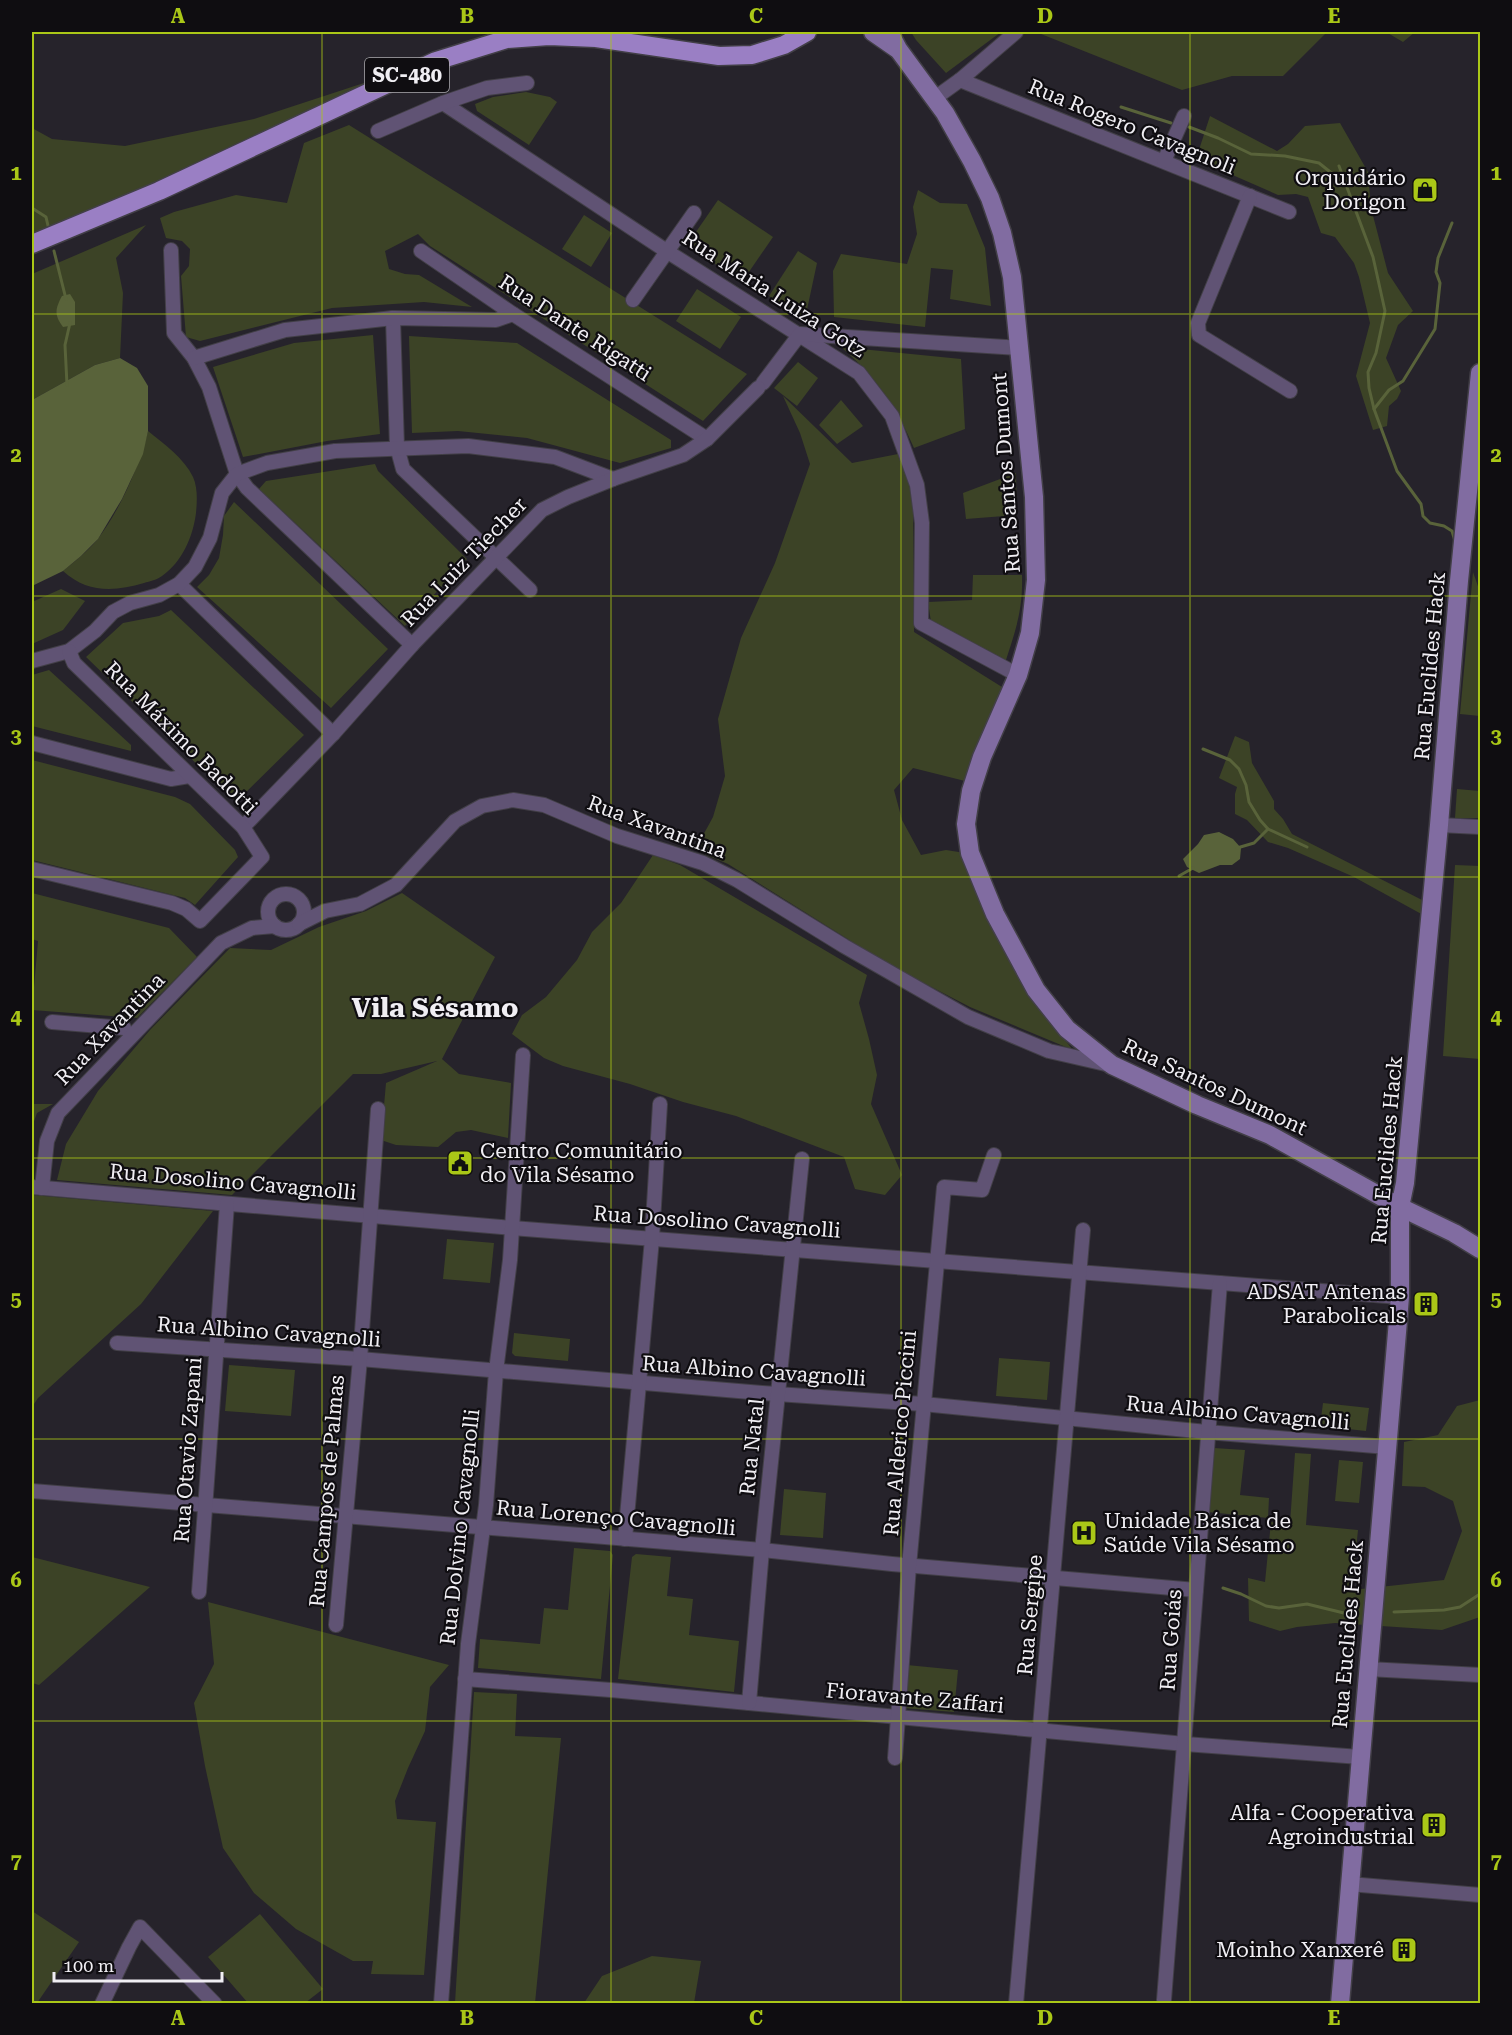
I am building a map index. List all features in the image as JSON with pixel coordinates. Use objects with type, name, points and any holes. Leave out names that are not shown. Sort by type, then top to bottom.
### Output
[{"type":"main road","name":"SC-480","points":[[32,244],[159,191],[436,61],[507,39],[549,36],[596,38],[719,56],[752,55],[784,45],[807,32]]},
{"type":"main road","name":"Rua Santos Dumont","points":[[873,32],[898,49]]},
{"type":"main road","name":"Rua Santos Dumont","points":[[889,32],[898,49],[935,98],[972,161],[990,198],[999,224],[1012,277],[1037,552],[1031,623],[1018,675],[982,757],[971,791],[966,824],[970,852],[995,914],[1036,990],[1067,1029],[1112,1065],[1197,1105],[1270,1135],[1400,1207],[1480,1248]]},
{"type":"main road","name":"Rua Euclides Hack","points":[[1340,2004],[1400,1297],[1400,1207],[1405,1183],[1480,373]]},
{"type":"street","points":[[935,98],[960,80],[1016,32]]},
{"type":"street","name":"Rua Rogero Cavagnoli","points":[[960,80],[1289,212]]},
{"type":"street","points":[[378,131],[443,103],[487,88],[527,83]]},
{"type":"street","name":"Rua Maria Luiza Gotz","points":[[443,103],[668,252],[859,373],[892,416],[917,485],[922,523],[921,623],[1018,675]]},
{"type":"street","points":[[1164,161],[1184,116]]},
{"type":"street","points":[[1250,196],[1198,323],[1199,335],[1290,391]]},
{"type":"street","points":[[633,300],[694,213]]},
{"type":"street","points":[[171,250],[174,333],[194,358],[209,387],[237,474],[247,488],[412,645]]},
{"type":"street","name":"Rua Dante Rigatti","points":[[422,251],[513,314],[707,440]]},
{"type":"street","points":[[194,358],[285,330],[393,318],[496,320],[513,314]]},
{"type":"street","points":[[393,318],[397,447],[403,469],[530,590]]},
{"type":"street","points":[[800,334],[1020,348]]},
{"type":"street","name":"Rua Luiz Tiecher","points":[[243,827],[333,734],[412,645],[542,510],[613,479],[682,455],[707,440],[760,386],[800,334]]},
{"type":"street","points":[[32,661],[69,651],[95,631],[113,612],[130,603],[159,595],[178,584],[195,567],[210,538],[222,493],[237,474],[267,463],[335,451],[468,446],[555,457],[613,479]]},
{"type":"street","points":[[178,584],[333,734]]},
{"type":"street","name":"Rua Máximo Badotti","points":[[32,869],[172,903],[186,909],[200,921],[262,857],[243,827],[74,663],[69,651]]},
{"type":"street","points":[[32,743],[171,779],[189,776]]},
{"type":"street","name":"Rua Xavantina","points":[[299,924],[325,911],[360,904],[396,885],[455,821],[482,806],[513,800],[544,805],[617,836],[703,863],[737,880],[844,946],[968,1017],[1049,1051],[1112,1065]]},
{"type":"street","points":[[1439,825],[1480,827]]},
{"type":"street","points":[[252,928],[273,899],[284,894],[296,897],[300,901],[325,911]]},
{"type":"street","points":[[252,928],[275,927],[285,930],[299,924],[304,913],[300,901]]},
{"type":"street","points":[[268,908],[269,918],[275,927]]},
{"type":"street","name":"Rua Xavantina","points":[[37,1187],[47,1141],[58,1113],[221,943],[252,928]]},
{"type":"street","points":[[52,1022],[124,1028]]},
{"type":"street","name":"Rua Dolvino Cavagnolli","points":[[441,2004],[465,1679],[483,1528],[496,1371],[513,1228],[523,1055]]},
{"type":"street","points":[[625,1539],[652,1239],[660,1104]]},
{"type":"street","name":"Rua Campos de Palmas","points":[[336,1625],[360,1359],[378,1109]]},
{"type":"street","name":"Rua Alderico Piccini","points":[[895,1758],[909,1566],[944,1187],[982,1190],[994,1155]]},
{"type":"street","name":"Rua Natal","points":[[749,1703],[762,1550],[802,1159]]},
{"type":"street","name":"Rua Dosolino Cavagnolli","points":[[37,1187],[513,1228],[1400,1297]]},
{"type":"street","name":"Rua Otavio Zapani","points":[[199,1592],[227,1204]]},
{"type":"street","name":"Rua Sergipe","points":[[1016,2004],[1083,1230]]},
{"type":"street","name":"Rua Goiás","points":[[1164,2000],[1220,1283]]},
{"type":"street","name":"Rua Albino Cavagnolli","points":[[117,1344],[360,1359],[923,1404],[1387,1447]]},
{"type":"street","name":"Rua Lorenço Cavagnolli","points":[[32,1491],[762,1550],[909,1566],[1196,1590]]},
{"type":"street","points":[[1368,1669],[1480,1676]]},
{"type":"street","name":"Fioravante Zaffari","points":[[465,1679],[611,1690],[1185,1744],[1360,1757]]},
{"type":"street","points":[[1349,1884],[1480,1895]]},
{"type":"street","points":[[102,2004],[140,1927],[215,2004]]},
{"type":"shaded area","points":[[911,32],[1001,32],[946,73]]},
{"type":"shaded area","points":[[1036,32],[1327,32],[1283,76],[1232,76],[1182,90]]},
{"type":"shaded area","points":[[1386,32],[1415,32],[1403,42]]},
{"type":"shaded area","points":[[370,81],[151,184],[32,235],[32,128],[52,139],[125,146],[254,119]]},
{"type":"shaded area","points":[[526,92],[550,97],[557,102],[529,145],[477,111],[475,104],[493,97]]},
{"type":"shaded area","points":[[1210,116],[1277,151],[1288,144],[1305,126],[1340,123],[1368,172],[1371,208],[1388,273],[1413,311],[1398,325],[1386,358],[1401,391],[1397,399],[1389,406],[1387,426],[1373,430],[1356,376],[1370,323],[1354,263],[1335,237],[1321,233],[1308,197],[1296,194],[1278,195],[1196,159]]},
{"type":"shaded area","points":[[349,125],[747,374],[703,421],[430,246],[418,234],[385,251],[389,269],[419,275],[472,307],[424,302],[332,308],[200,341],[186,337],[181,276],[189,266],[190,249],[182,241],[166,238],[160,218],[236,195],[287,203],[304,143]]},
{"type":"shaded area","points":[[918,190],[940,203],[967,204],[985,248],[991,306],[950,299],[953,270],[931,268],[925,327],[834,317],[833,271],[841,254],[907,264],[917,234],[913,207]]},
{"type":"shaded area","points":[[718,200],[773,237],[742,282],[687,245]]},
{"type":"shaded area","points":[[584,215],[612,233],[591,267],[562,249]]},
{"type":"shaded area","points":[[146,225],[116,258],[123,293],[120,358],[95,365],[32,400],[32,274]]},
{"type":"shaded area","points":[[798,251],[817,263],[805,319],[769,296]]},
{"type":"shaded area","points":[[697,289],[741,317],[720,349],[676,321]]},
{"type":"shaded area","points":[[70,294],[75,302],[75,325],[63,327],[58,319],[57,308],[62,296]]},
{"type":"shaded area","points":[[373,335],[380,434],[327,441],[243,457],[213,367],[294,343]]},
{"type":"shaded area","points":[[409,336],[517,343],[671,440],[671,448],[620,463],[527,438],[458,431],[412,433]]},
{"type":"shaded area","points":[[841,347],[961,359],[965,429],[914,448],[884,393],[865,370]]},
{"type":"shaded area","points":[[120,358],[137,368],[148,386],[148,431],[143,454],[122,499],[98,539],[63,571],[32,586],[32,400],[95,365]]},
{"type":"shaded area","points":[[798,362],[818,378],[797,406],[774,388]]},
{"type":"shaded area","points":[[783,396],[852,463],[898,454],[913,488],[914,632],[1002,687],[980,756],[965,781],[913,768],[894,790],[902,820],[921,855],[946,850],[965,853],[1049,1020],[1073,1050],[970,1007],[889,965],[728,864],[695,850],[713,817],[725,776],[718,719],[741,638],[775,563],[810,464],[800,433]]},
{"type":"shaded area","points":[[841,400],[863,426],[837,444],[819,425]]},
{"type":"shaded area","points":[[148,431],[179,458],[195,481],[197,504],[189,540],[175,564],[156,579],[122,588],[91,587],[63,571],[93,544],[113,516],[134,473]]},
{"type":"shaded area","points":[[375,464],[378,471],[467,559],[405,626],[259,489],[266,481]]},
{"type":"shaded area","points":[[1016,473],[1017,515],[966,519],[963,493]]},
{"type":"shaded area","points":[[234,502],[388,649],[331,708],[197,587],[209,575],[219,558],[224,516]]},
{"type":"shaded area","points":[[1473,572],[1480,592],[1480,716],[1460,714]]},
{"type":"shaded area","points":[[973,575],[1022,575],[1020,609],[1005,663],[931,622],[928,602],[972,600]]},
{"type":"shaded area","points":[[61,589],[85,601],[63,630],[32,644],[32,602]]},
{"type":"shaded area","points":[[171,610],[304,735],[236,802],[86,657],[123,623],[159,616]]},
{"type":"shaded area","points":[[49,670],[131,745],[131,751],[32,726],[32,675]]},
{"type":"shaded area","points":[[1235,736],[1249,742],[1252,763],[1274,801],[1274,809],[1292,834],[1426,902],[1425,916],[1354,877],[1288,848],[1268,842],[1247,820],[1235,814],[1237,787],[1219,778]]},
{"type":"shaded area","points":[[32,760],[175,797],[190,804],[235,850],[238,857],[195,905],[185,898],[32,860]]},
{"type":"shaded area","points":[[1457,789],[1480,791],[1480,818],[1455,818]]},
{"type":"shaded area","points":[[1219,832],[1233,839],[1241,848],[1240,859],[1232,865],[1220,865],[1199,873],[1187,867],[1183,859],[1204,835]]},
{"type":"shaded area","points":[[653,855],[680,865],[867,975],[859,1003],[877,1075],[871,1104],[902,1175],[885,1195],[855,1189],[844,1157],[736,1116],[563,1066],[544,1058],[512,1034],[522,1015],[546,997],[577,960],[592,932],[621,903]]},
{"type":"shaded area","points":[[1455,865],[1480,866],[1480,1059],[1443,1056]]},
{"type":"shaded area","points":[[32,893],[169,928],[197,957],[137,1018],[32,1010],[38,941],[32,939]]},
{"type":"shaded area","points":[[402,893],[495,957],[442,1059],[459,1074],[511,1083],[508,1138],[471,1130],[456,1132],[438,1147],[396,1145],[381,1140],[386,1083],[437,1061],[381,1074],[353,1074],[232,1195],[57,1180],[66,1144],[98,1091],[150,1030],[230,948],[271,950],[319,927],[366,911]]},
{"type":"shaded area","points":[[32,1104],[53,1104],[37,1113],[32,1127]]},
{"type":"shaded area","points":[[32,1195],[213,1211],[141,1304],[38,1398],[32,1407]]},
{"type":"shaded area","points":[[447,1239],[494,1243],[490,1283],[443,1279]]},
{"type":"shaded area","points":[[514,1333],[570,1339],[568,1361],[515,1356],[512,1353]]},
{"type":"shaded area","points":[[999,1358],[1050,1362],[1047,1400],[996,1396]]},
{"type":"shaded area","points":[[229,1365],[295,1370],[291,1416],[225,1411]]},
{"type":"shaded area","points":[[1480,1400],[1480,1617],[1442,1630],[1335,1623],[1280,1631],[1249,1621],[1248,1578],[1265,1582],[1271,1522],[1290,1523],[1295,1453],[1311,1454],[1306,1525],[1358,1530],[1352,1590],[1444,1580],[1462,1531],[1453,1501],[1425,1487],[1402,1486],[1404,1442],[1438,1435],[1457,1406]]},
{"type":"shaded area","points":[[1323,1403],[1369,1408],[1366,1431],[1320,1426]]},
{"type":"shaded area","points":[[1214,1448],[1245,1450],[1240,1495],[1269,1498],[1268,1518],[1208,1512]]},
{"type":"shaded area","points":[[1339,1460],[1363,1462],[1359,1503],[1335,1501]]},
{"type":"shaded area","points":[[784,1489],[826,1493],[823,1538],[780,1535]]},
{"type":"shaded area","points":[[574,1548],[610,1551],[613,1555],[601,1679],[478,1668],[480,1639],[540,1644],[544,1608],[568,1610]]},
{"type":"shaded area","points":[[636,1554],[671,1557],[667,1596],[693,1599],[689,1635],[739,1641],[734,1692],[618,1679],[632,1557]]},
{"type":"shaded area","points":[[32,1557],[150,1587],[39,1685],[32,1683]]},
{"type":"shaded area","points":[[208,1602],[449,1665],[430,1687],[425,1731],[395,1801],[397,1819],[436,1822],[424,1975],[371,1974],[373,1961],[353,1961],[296,1929],[254,1893],[223,1848],[194,1703],[214,1664]]},
{"type":"shaded area","points":[[907,1665],[958,1670],[954,1712],[903,1708]]},
{"type":"shaded area","points":[[474,1692],[517,1694],[515,1736],[561,1738],[535,2003],[455,2003]]},
{"type":"shaded area","points":[[32,1911],[79,1942],[37,2003],[32,2003]]},
{"type":"shaded area","points":[[260,1914],[323,1989],[305,2003],[248,2003],[208,1957]]},
{"type":"shaded area","points":[[652,1956],[701,1961],[694,2003],[584,2003],[602,1976]]},
{"type":"waterway","points":[[1121,107],[1171,123]]},
{"type":"waterway","points":[[1189,127],[1251,154],[1285,156],[1319,163],[1344,183]]},
{"type":"waterway","points":[[1339,166],[1373,257],[1385,311],[1376,353],[1368,372],[1374,409],[1397,471],[1421,504],[1423,516],[1430,523],[1444,526],[1452,531],[1455,541]]},
{"type":"waterway","points":[[32,208],[46,217],[49,230]]},
{"type":"waterway","points":[[1374,409],[1389,390],[1403,381],[1435,329],[1440,283],[1436,272],[1438,258],[1452,223]]},
{"type":"waterway","points":[[54,251],[66,299]]},
{"type":"waterway","points":[[67,385],[65,345],[70,323]]},
{"type":"waterway","points":[[1203,749],[1230,760],[1239,769],[1246,785],[1249,802],[1268,829],[1307,847]]},
{"type":"waterway","points":[[1237,848],[1254,843],[1268,829]]},
{"type":"waterway","points":[[1179,876],[1193,868]]},
{"type":"waterway","points":[[1223,1588],[1266,1606],[1279,1608],[1307,1604],[1348,1614]]},
{"type":"waterway","points":[[1394,1612],[1460,1607],[1480,1594]]},
{"type":"place","name":"Orquidário Dorigon","points":[[1425,190]]},
{"type":"place","name":"Centro Comunitário do Vila Sésamo","points":[[460,1163]]},
{"type":"place","name":"ADSAT Antenas Parabolicals","points":[[1426,1304]]},
{"type":"place","name":"Unidade Básica de Saúde Vila Sésamo","points":[[1084,1533]]},
{"type":"place","name":"Alfa - Cooperativa Agroindustrial","points":[[1434,1825]]},
{"type":"place","name":"Moinho Xanxerê","points":[[1404,1950]]},
{"type":"district","name":"Vila Sésamo","points":[[435,1008]]}]
